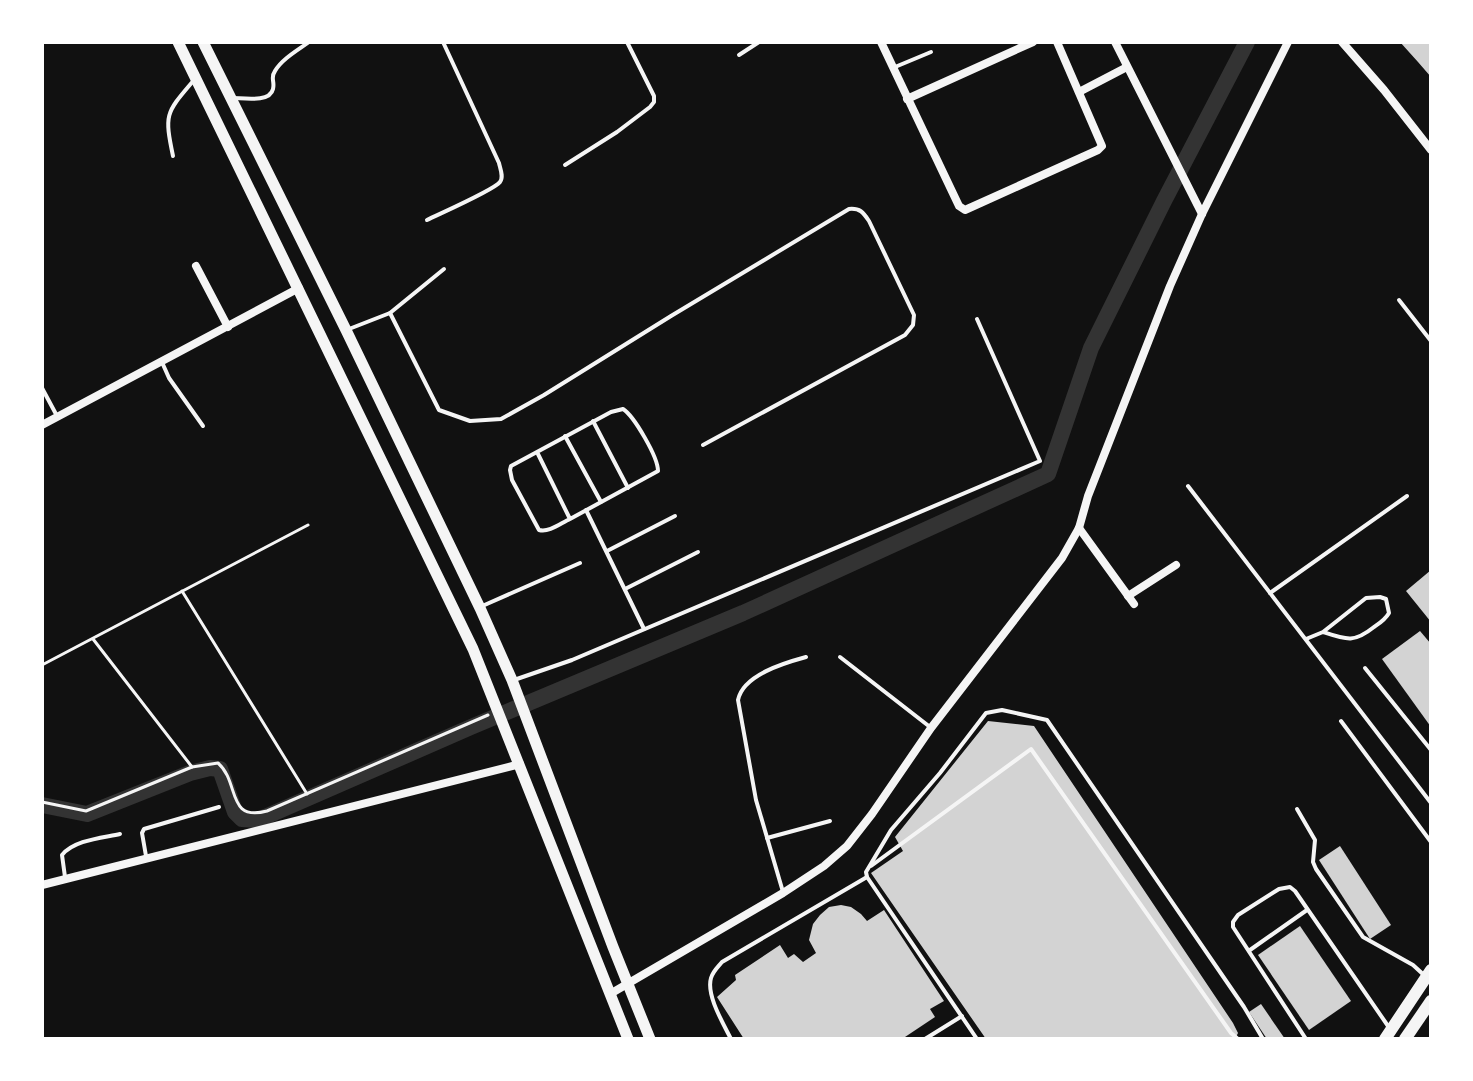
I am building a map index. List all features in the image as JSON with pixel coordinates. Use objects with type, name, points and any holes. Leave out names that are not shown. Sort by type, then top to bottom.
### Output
[{"type":"main road","points":[[1388,1035],[1428,974]]},
{"type":"main road","points":[[1405,1039],[1431,1001]]},
{"type":"street","points":[[178,42],[473,649],[628,1039]]},
{"type":"street","points":[[203,42],[480,608],[525,712],[650,1039]]},
{"type":"street","points":[[881,42],[959,206],[965,210],[1102,146],[1057,42]]},
{"type":"street","points":[[907,99],[1033,42]]},
{"type":"street","points":[[1115,42],[1202,214]]},
{"type":"street","points":[[610,994],[783,893],[824,866],[847,846],[931,728],[1062,558],[1079,528],[1088,496],[1170,286],[1202,214],[1288,42]]},
{"type":"street","points":[[1342,42],[1431,150]]},
{"type":"street","points":[[1079,92],[1127,67]]},
{"type":"street","points":[[196,266],[228,327]]},
{"type":"street","points":[[42,425],[299,288]]},
{"type":"street","points":[[1079,528],[1134,604]]},
{"type":"street","points":[[1128,596],[1176,565]]},
{"type":"street","points":[[42,885],[520,764]]},
{"type":"lane","points":[[231,98],[262,99],[272,93],[272,76],[278,66],[309,42]]},
{"type":"lane","points":[[427,220],[478,195],[500,182],[502,177],[499,163],[443,42]]},
{"type":"lane","points":[[565,165],[617,132],[654,102],[654,96],[627,42]]},
{"type":"lane","points":[[739,55],[759,42]]},
{"type":"lane","points":[[893,68],[931,52]]},
{"type":"lane","points":[[173,156],[167,117],[196,79]]},
{"type":"lane","points":[[390,313],[439,410],[470,421],[501,419],[849,209],[861,210],[914,315],[913,325],[905,335],[703,445]]},
{"type":"lane","points":[[346,330],[390,313],[444,269]]},
{"type":"lane","points":[[1399,300],[1431,341]]},
{"type":"lane","points":[[514,686],[1040,461],[977,319]]},
{"type":"lane","points":[[161,360],[169,378],[203,426]]},
{"type":"lane","points":[[42,388],[57,416]]},
{"type":"lane","points":[[617,410],[627,411],[657,462],[658,471],[548,530],[539,530],[512,480],[511,466],[565,436],[617,410]]},
{"type":"lane","points":[[593,421],[628,488]]},
{"type":"lane","points":[[565,436],[601,502]]},
{"type":"lane","points":[[537,452],[570,519]]},
{"type":"lane","points":[[1188,486],[1431,803]]},
{"type":"lane","points":[[1270,593],[1407,496]]},
{"type":"lane","points":[[586,510],[644,629]]},
{"type":"lane","points":[[607,551],[675,516]]},
{"type":"lane","points":[[625,589],[698,552]]},
{"type":"lane","points":[[480,608],[580,563]]},
{"type":"lane","points":[[1306,639],[1323,632],[1366,598],[1386,599],[1389,613],[1361,638],[1345,640],[1323,632]]},
{"type":"lane","points":[[783,893],[756,800],[738,700],[744,685],[783,664],[806,657]]},
{"type":"lane","points":[[840,657],[931,728]]},
{"type":"lane","points":[[1365,668],[1431,750]]},
{"type":"lane","points":[[977,1039],[916,953],[867,877],[866,870],[891,830],[986,713],[1002,710],[1047,720],[1263,1039]]},
{"type":"lane","points":[[1341,721],[1431,842]]},
{"type":"lane","points":[[866,870],[1031,749],[1222,1021],[1238,1039]]},
{"type":"lane","points":[[147,859],[144,829],[219,807]]},
{"type":"lane","points":[[1297,809],[1315,840],[1313,862],[1316,869],[1363,937],[1428,974]]},
{"type":"lane","points":[[767,838],[830,821]]},
{"type":"lane","points":[[66,879],[62,855],[66,849],[120,834]]},
{"type":"lane","points":[[731,1039],[718,1014],[710,985],[712,974],[722,962],[867,877]]},
{"type":"lane","points":[[1306,1039],[1233,927],[1238,915],[1286,887],[1295,891],[1388,1035]]},
{"type":"lane","points":[[1250,950],[1307,910]]},
{"type":"lane","points":[[925,1039],[962,1016]]},
{"type":"path","points":[[42,665],[308,525]]},
{"type":"path","points":[[182,591],[307,794]]},
{"type":"path","points":[[93,639],[192,767]]},
{"type":"path","points":[[42,802],[86,811],[192,767],[218,763],[224,768],[238,807],[257,814],[498,709]]},
{"type":"building","points":[[1400,42],[1431,42],[1431,77],[1418,62]]},
{"type":"building","points":[[1431,570],[1431,622],[1406,591]]},
{"type":"building","points":[[1420,631],[1431,644],[1431,727],[1382,659]]},
{"type":"building","points":[[988,721],[1034,726],[1233,1023],[1238,1033],[1235,1039],[986,1039],[871,873],[903,851],[895,837]]},
{"type":"building","points":[[1340,846],[1391,925],[1370,939],[1319,860]]},
{"type":"building","points":[[829,907],[851,907],[867,921],[884,910],[944,1001],[930,1009],[935,1017],[902,1039],[744,1039],[717,997],[736,980],[735,975],[780,945],[788,958],[794,954],[803,962],[816,953],[809,940],[813,924]]},
{"type":"building","points":[[1300,926],[1351,1001],[1309,1030],[1258,955]]},
{"type":"building","points":[[1261,1004],[1285,1039],[1267,1039],[1249,1012]]},
{"type":"waterway","points":[[42,805],[87,814],[210,768],[220,769],[235,812],[242,819],[258,820],[743,613],[1048,474],[1091,348],[1247,42]]}]
